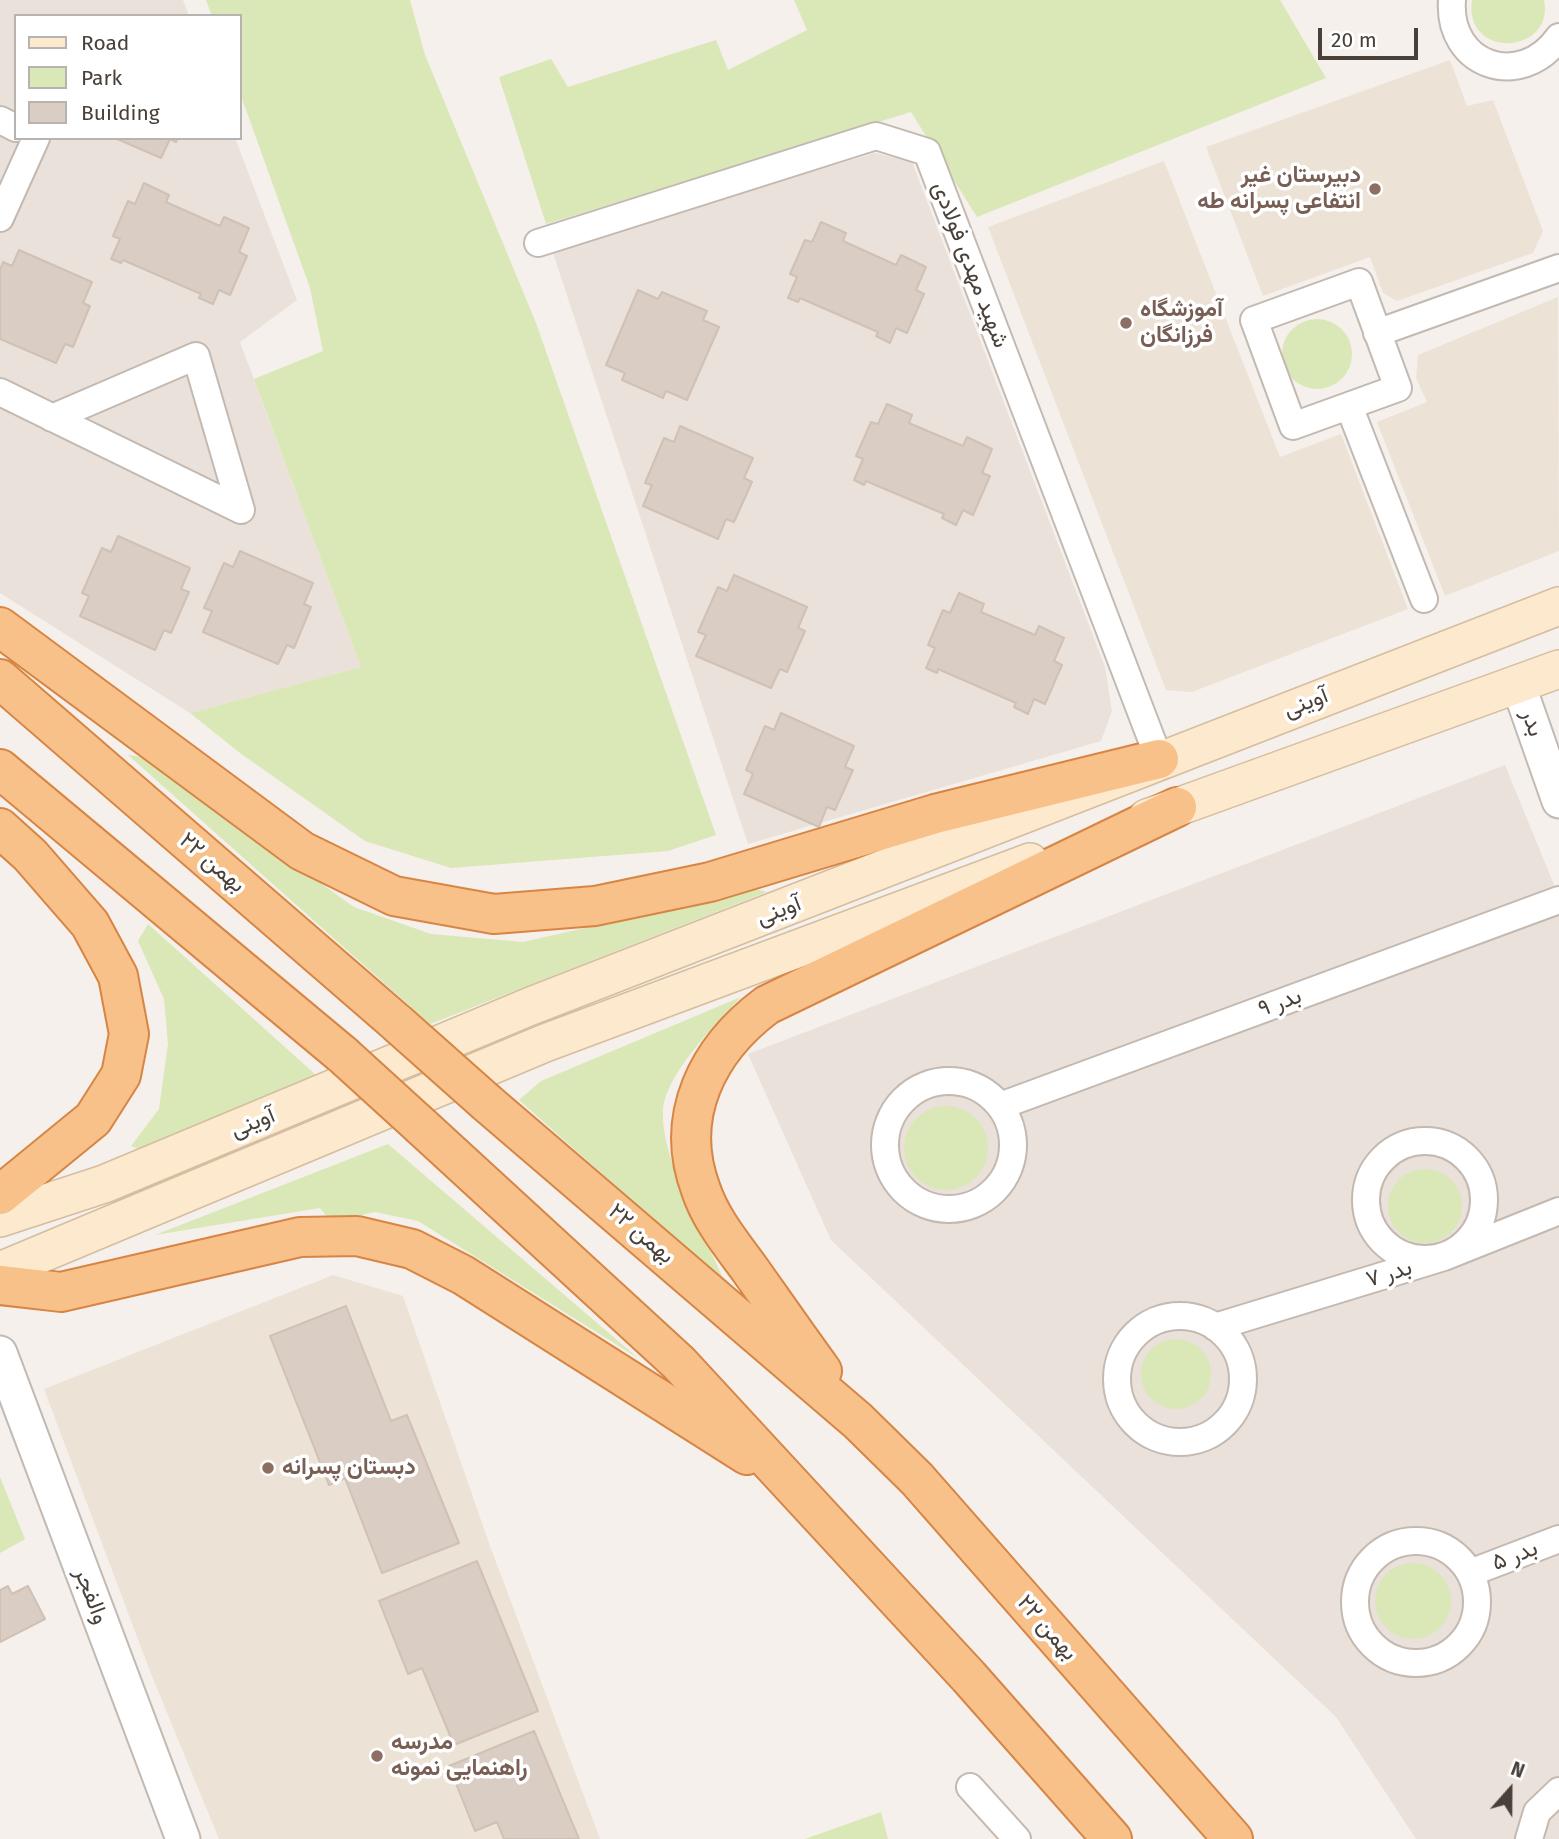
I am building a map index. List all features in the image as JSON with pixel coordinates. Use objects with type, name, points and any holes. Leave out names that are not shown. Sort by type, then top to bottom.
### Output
[{"type":"highway","points":[[0,627],[302,851],[394,895],[494,915],[595,906],[710,882],[935,814],[1159,759]]},
{"type":"highway","name":"۲۲ بهمن","points":[[0,679],[487,1103],[858,1421],[917,1479],[1233,1839]]},
{"type":"highway","points":[[0,769],[342,1055],[679,1363],[960,1667],[1112,1839]]},
{"type":"highway","points":[[858,1421],[722,1230],[700,1190],[691,1145],[696,1100],[714,1057],[744,1023],[767,1005],[1177,807]]},
{"type":"highway","points":[[0,828],[30,855],[90,924],[118,976],[129,1034],[121,1075],[93,1119],[0,1195]]},
{"type":"highway","points":[[0,1285],[61,1292],[300,1237],[357,1236],[412,1249],[475,1282],[792,1483]]},
{"type":"main road","name":"آوینی","points":[[0,1218],[104,1184],[531,1006],[1001,825],[1159,759],[1559,606]]},
{"type":"main road","name":"آوینی","points":[[0,1271],[545,1043],[1177,807],[1559,668]]},
{"type":"street","points":[[1452,0],[1451,15],[1456,33],[1466,49],[1481,61],[1499,66],[1518,66],[1535,61],[1550,49],[1559,37]]},
{"type":"street","name":"شهید مهدی فولادی","points":[[538,243],[876,136],[927,152],[1159,759]]},
{"type":"street","points":[[0,218],[35,140]]},
{"type":"street","points":[[1377,333],[1559,268]]},
{"type":"street","points":[[1359,282],[1398,388],[1349,406],[1293,426],[1254,320],[1359,282]]},
{"type":"street","points":[[0,392],[52,418],[241,510],[196,356],[52,418]]},
{"type":"street","points":[[1349,406],[1424,599]]},
{"type":"street","name":"بدر","points":[[1518,684],[1559,801]]},
{"type":"street","name":"بدر ۹","points":[[1000,1106],[1559,900]]},
{"type":"street","points":[[944,1081],[965,1083],[985,1092],[1000,1106],[1010,1125],[1012,1156],[1000,1186],[984,1200],[965,1208],[943,1210],[923,1205],[905,1193],[891,1176],[884,1156],[884,1134],[892,1114],[905,1097],[923,1086],[944,1081]]},
{"type":"street","points":[[1416,1142],[1436,1142],[1454,1148],[1470,1161],[1480,1177],[1484,1206],[1475,1234],[1462,1248],[1444,1257],[1425,1259],[1406,1256],[1388,1247],[1375,1232],[1368,1214],[1366,1195],[1371,1176],[1382,1160],[1398,1148],[1416,1142]]},
{"type":"street","name":"بدر ۷","points":[[1215,1327],[1444,1257],[1559,1212]]},
{"type":"street","points":[[1176,1316],[1197,1319],[1215,1327],[1230,1342],[1240,1361],[1243,1382],[1238,1404],[1227,1422],[1210,1434],[1190,1441],[1169,1441],[1149,1434],[1133,1421],[1122,1405],[1117,1385],[1118,1364],[1126,1346],[1139,1331],[1157,1320],[1176,1316]]},
{"type":"street","name":"والفجر","points":[[0,1353],[183,1839]]},
{"type":"street","name":"بدر ۵","points":[[1470,1573],[1559,1539]]},
{"type":"street","points":[[1410,1542],[1438,1545],[1457,1556],[1470,1573],[1477,1593],[1477,1614],[1469,1634],[1455,1650],[1437,1660],[1416,1664],[1395,1660],[1378,1650],[1365,1636],[1356,1608],[1359,1580],[1368,1563],[1383,1550],[1410,1542]]},
{"type":"street","points":[[970,1787],[1017,1839]]},
{"type":"street","points":[[1530,1839],[1537,1812],[1559,1791]]},
{"type":"shaded area","points":[[0,0],[183,0],[188,14],[14,14],[14,140],[236,140],[297,300],[240,342],[361,667],[190,713],[0,593]]},
{"type":"shaded area","name":"دبیرستان غیر انتفاعی پسرانه طه","points":[[1450,60],[1467,106],[1493,100],[1543,231],[1533,253],[1397,301],[1383,293],[1370,257],[1263,296],[1206,147]]},
{"type":"shaded area","points":[[875,153],[912,162],[1105,667],[1112,711],[1101,741],[748,844],[552,250]]},
{"type":"shaded area","points":[[1164,161],[1280,457],[1341,434],[1408,609],[1192,692],[1166,690],[988,227]]},
{"type":"shaded area","points":[[1558,297],[1559,551],[1445,596],[1377,422],[1427,402],[1416,378],[1418,355]]},
{"type":"shaded area","points":[[1505,765],[1559,897],[1559,1839],[1416,1839],[1336,1717],[831,1240],[748,1054]]},
{"type":"shaded area","points":[[333,1275],[403,1296],[490,1546],[600,1839],[219,1839],[151,1674],[44,1389]]},
{"type":"green space","points":[[206,0],[410,0],[425,55],[536,323],[716,835],[668,851],[451,868],[365,841],[240,753],[190,713],[361,667],[254,379],[323,351],[310,288],[242,99],[242,14],[211,14]]},
{"type":"green space","points":[[794,0],[1280,0],[1326,78],[977,217],[911,112],[546,224],[499,77],[551,59],[568,87],[716,40],[728,70],[807,30]]},
{"type":"green space","points":[[1472,0],[1544,0],[1544,18],[1536,32],[1524,40],[1509,43],[1494,41],[1481,33],[1473,19]]},
{"type":"green space","points":[[1317,319],[1342,329],[1352,354],[1342,379],[1317,389],[1292,379],[1282,354],[1292,329]]},
{"type":"green space","points":[[128,755],[144,757],[354,907],[431,934],[523,942],[757,889],[767,892],[430,1024]]},
{"type":"green space","points":[[148,924],[316,1075],[141,1150],[131,1146],[159,1109],[168,1044],[164,999],[138,941]]},
{"type":"green space","points":[[741,997],[682,1066],[672,1082],[663,1112],[669,1153],[686,1198],[725,1283],[519,1100],[541,1081]]},
{"type":"green space","points":[[946,1106],[962,1109],[976,1118],[985,1132],[988,1148],[985,1164],[976,1178],[962,1187],[946,1190],[930,1187],[916,1178],[907,1164],[904,1148],[907,1132],[916,1118],[930,1109]]},
{"type":"green space","points":[[388,1144],[638,1358],[418,1221],[375,1212],[331,1222],[320,1208],[155,1235]]},
{"type":"green space","points":[[1425,1169],[1446,1175],[1456,1185],[1462,1206],[1456,1227],[1446,1237],[1425,1243],[1404,1237],[1394,1227],[1388,1206],[1394,1185],[1404,1175]]},
{"type":"green space","points":[[1176,1339],[1195,1345],[1205,1355],[1211,1374],[1205,1393],[1195,1403],[1176,1409],[1157,1403],[1147,1393],[1141,1374],[1147,1355],[1157,1345]]},
{"type":"green space","points":[[0,1477],[25,1539],[0,1553]]},
{"type":"green space","points":[[1413,1563],[1428,1566],[1440,1574],[1448,1586],[1451,1601],[1448,1616],[1440,1628],[1428,1636],[1413,1639],[1398,1636],[1386,1628],[1378,1616],[1375,1601],[1378,1586],[1386,1574],[1398,1566]]},
{"type":"green space","points":[[881,1812],[888,1839],[805,1839]]},
{"type":"building","points":[[120,140],[170,140],[161,158]]},
{"type":"building","points":[[144,183],[169,195],[166,202],[220,226],[224,217],[249,228],[239,252],[247,256],[230,295],[219,290],[213,304],[199,298],[201,294],[123,260],[121,263],[111,259],[120,239],[113,236],[128,201],[135,204]]},
{"type":"building","points":[[821,222],[846,233],[843,241],[896,265],[901,255],[926,267],[916,290],[924,294],[907,333],[896,328],[890,343],[876,336],[878,332],[800,298],[798,302],[788,298],[797,277],[790,274],[805,240],[812,242]]},
{"type":"building","points":[[19,250],[92,282],[83,303],[90,306],[73,347],[65,344],[56,363],[0,339],[0,270],[3,262],[12,266]]},
{"type":"building","points":[[638,290],[658,299],[662,292],[707,311],[703,320],[719,327],[687,400],[666,391],[663,398],[622,380],[625,373],[606,365]]},
{"type":"building","points":[[887,404],[912,415],[909,423],[963,446],[967,437],[992,449],[982,473],[990,476],[973,515],[963,510],[956,525],[942,518],[944,514],[866,481],[864,485],[854,480],[863,459],[856,456],[871,422],[878,424]]},
{"type":"building","points":[[680,426],[753,458],[744,478],[752,482],[734,522],[726,519],[718,539],[643,506],[652,485],[645,483],[664,438],[674,442]]},
{"type":"building","points":[[118,536],[190,568],[181,589],[189,592],[171,633],[164,630],[155,650],[80,616],[89,596],[82,593],[102,548],[111,552]]},
{"type":"building","points":[[240,551],[313,583],[304,604],[311,607],[294,648],[287,645],[278,664],[203,632],[212,611],[204,608],[224,563],[233,567]]},
{"type":"building","points":[[734,575],[807,607],[798,628],[805,631],[787,672],[780,669],[771,688],[696,656],[706,635],[698,632],[718,587],[727,591]]},
{"type":"building","points":[[959,593],[984,604],[981,612],[1035,635],[1039,626],[1064,638],[1054,661],[1062,665],[1045,704],[1034,699],[1028,714],[1014,707],[1016,703],[938,669],[937,673],[926,668],[935,648],[928,645],[943,610],[950,613]]},
{"type":"building","points":[[781,713],[854,746],[845,767],[853,770],[835,810],[827,807],[819,827],[744,794],[753,774],[746,770],[765,726],[774,730]]},
{"type":"building","points":[[346,1306],[391,1421],[407,1415],[459,1543],[382,1573],[345,1478],[329,1485],[270,1336]]},
{"type":"building","points":[[477,1561],[538,1711],[454,1745],[422,1668],[408,1674],[379,1601]]},
{"type":"building","points":[[8,1586],[12,1594],[28,1586],[45,1619],[0,1642],[0,1590]]},
{"type":"building","points":[[534,1731],[579,1839],[504,1839],[497,1822],[475,1831],[449,1766]]},
{"type":"place","name":"دبیرستان غیر انتفاعی پسرانه طه","points":[[1375,189]]},
{"type":"place","name":"آموزشگاه فرزانگان","points":[[1126,323]]},
{"type":"place","name":"دبستان پسرانه","points":[[268,1468]]},
{"type":"place","name":"مدرسه راهنمایی نمونه","points":[[377,1756]]}]
